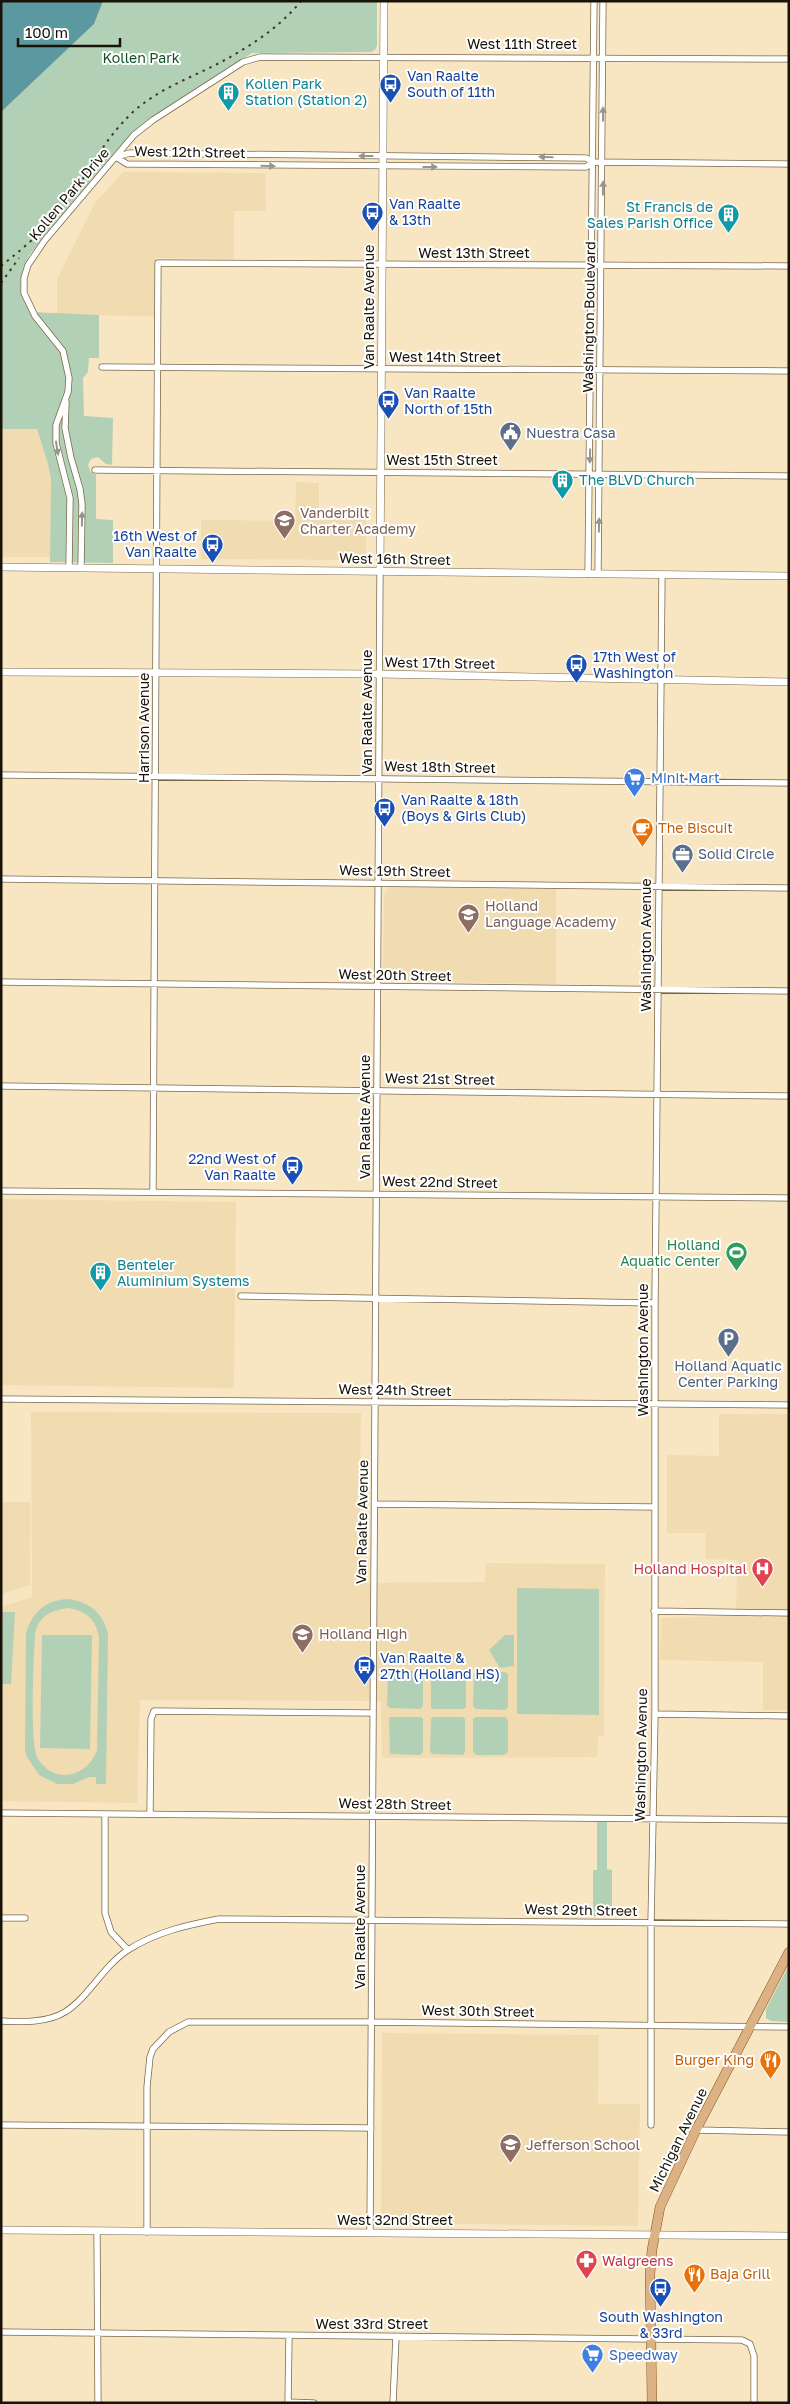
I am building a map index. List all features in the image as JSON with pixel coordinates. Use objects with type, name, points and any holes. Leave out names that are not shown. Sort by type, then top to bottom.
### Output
[{"type":"main road","name":"Michigan Avenue","points":[[652,2403],[650,2274],[654,2236],[667,2190],[696,2130],[789,1952]]},
{"type":"street","name":"Van Raalte Avenue","points":[[370,2233],[384,1]]},
{"type":"street","name":"Washington Boulevard","points":[[588,574],[594,1]]},
{"type":"street","name":"Washington Boulevard","points":[[598,574],[603,1]]},
{"type":"street","name":"West 11th Street","points":[[255,57],[789,59]]},
{"type":"street","name":"Kollen Park Drive","points":[[81,568],[82,504],[65,428],[69,378],[66,361],[54,338],[35,316],[24,293],[24,278],[28,265],[45,240],[134,135],[243,62],[255,57]]},
{"type":"street","name":"West 12th Street","points":[[116,157],[130,154],[586,158],[593,162],[789,164]]},
{"type":"street","name":"West 12th Street","points":[[116,157],[127,164],[382,167],[586,167],[593,162]]},
{"type":"street","name":"West 13th Street","points":[[158,263],[789,266]]},
{"type":"street","name":"Harrison Avenue","points":[[153,1192],[159,368],[158,263]]},
{"type":"street","name":"West 14th Street","points":[[102,367],[789,371]]},
{"type":"street","name":"Kollen Park Drive","points":[[66,402],[59,414],[56,434],[60,463],[70,498],[68,568]]},
{"type":"street","name":"West 15th Street","points":[[95,470],[789,476]]},
{"type":"street","name":"West 16th Street","points":[[1,567],[789,576]]},
{"type":"street","name":"Washington Avenue","points":[[651,2125],[650,2025],[655,1714],[655,1303],[662,575]]},
{"type":"street","name":"West 17th Street","points":[[1,672],[379,674],[789,682]]},
{"type":"street","name":"West 18th Street","points":[[1,775],[789,783]]},
{"type":"street","name":"West 19th Street","points":[[1,878],[789,888]]},
{"type":"street","name":"West 20th Street","points":[[1,982],[378,988],[789,991]]},
{"type":"street","name":"West 21st Street","points":[[1,1086],[789,1096]]},
{"type":"street","name":"West 22nd Street","points":[[1,1191],[789,1198]]},
{"type":"street","points":[[241,1296],[655,1303]]},
{"type":"street","name":"West 24th Street","points":[[1,1399],[789,1405]]},
{"type":"street","points":[[375,1504],[654,1507]]},
{"type":"street","points":[[654,1611],[789,1613]]},
{"type":"street","points":[[150,1814],[151,1718],[154,1712],[373,1713]]},
{"type":"street","points":[[655,1714],[789,1716]]},
{"type":"street","name":"West 28th Street","points":[[1,1813],[789,1820]]},
{"type":"street","points":[[105,1814],[105,1912],[112,1932],[128,1950]]},
{"type":"street","points":[[1,1918],[25,1918]]},
{"type":"street","name":"West 29th Street","points":[[1,2021],[35,2021],[65,2012],[112,1962],[128,1950],[168,1930],[219,1919],[789,1924]]},
{"type":"street","name":"West 30th Street","points":[[148,2126],[147,2087],[150,2057],[153,2049],[169,2032],[188,2022],[372,2022],[789,2027]]},
{"type":"street","points":[[1,2125],[371,2128]]},
{"type":"street","points":[[147,2232],[148,2126]]},
{"type":"street","points":[[696,2130],[789,2132]]},
{"type":"street","name":"West 32nd Street","points":[[1,2230],[789,2236]]},
{"type":"street","points":[[97,2232],[98,2403]]},
{"type":"street","name":"West 33rd Street","points":[[1,2332],[742,2340],[750,2344],[754,2356],[754,2403]]},
{"type":"street","points":[[289,2336],[288,2402],[314,2403]]},
{"type":"street","points":[[393,2403],[396,2337]]},
{"type":"shaded area","points":[[123,172],[265,173],[266,211],[234,211],[234,259],[156,258],[156,316],[57,315],[57,279],[95,203]]},
{"type":"shaded area","points":[[1,429],[37,429],[51,479],[50,557],[1,557]]},
{"type":"shaded area","name":"Vanderbilt Charter Academy","points":[[296,482],[319,483],[319,513],[366,514],[366,560],[201,559],[201,520],[295,521]]},
{"type":"shaded area","name":"Holland Language Academy","points":[[391,887],[556,889],[556,984],[387,981],[383,969],[384,898],[386,890]]},
{"type":"shaded area","name":"Benteler Aluminium Systems","points":[[1,1199],[236,1202],[234,1388],[1,1385]]},
{"type":"shaded area","name":"Holland High","points":[[31,1412],[361,1413],[359,1583],[485,1582],[486,1563],[605,1564],[604,1736],[598,1736],[597,1757],[382,1758],[381,1701],[140,1700],[137,1803],[1,1801],[1,1607],[32,1597]]},
{"type":"shaded area","name":"Holland Hospital","points":[[719,1414],[789,1414],[789,1710],[763,1710],[763,1662],[660,1660],[661,1618],[736,1616],[737,1560],[706,1559],[705,1533],[667,1533],[667,1455],[719,1456]]},
{"type":"shaded area","points":[[1,1502],[30,1502],[30,1585],[1,1594]]},
{"type":"shaded area","name":"Jefferson School","points":[[382,2033],[599,2035],[598,2104],[640,2104],[638,2226],[381,2223]]},
{"type":"green space","name":"Kollen Park","points":[[103,1],[377,1],[377,46],[371,52],[252,53],[143,123],[114,153],[29,255],[21,278],[21,291],[26,305],[31,312],[99,315],[99,358],[89,358],[88,372],[83,378],[84,416],[113,418],[112,465],[106,464],[98,457],[91,459],[88,465],[90,471],[96,475],[96,519],[113,520],[113,563],[50,562],[51,479],[37,429],[1,429],[1,112],[94,24]]},
{"type":"green space","points":[[517,1588],[599,1589],[599,1715],[517,1714]]},
{"type":"green space","points":[[68,1599],[89,1606],[99,1614],[108,1634],[106,1784],[96,1784],[96,1777],[89,1777],[73,1784],[57,1784],[39,1775],[27,1757],[25,1750],[26,1633],[36,1613],[47,1605]],"holes":[[[69,1608],[81,1611],[90,1617],[98,1632],[97,1750],[93,1759],[79,1772],[61,1775],[45,1767],[38,1759],[35,1750],[33,1700],[35,1634],[43,1618],[52,1612]]]},
{"type":"green space","points":[[1,1612],[15,1612],[11,1684],[1,1684]]},
{"type":"green space","points":[[42,1635],[92,1635],[90,1749],[40,1748]]},
{"type":"green space","points":[[505,1635],[514,1635],[514,1666],[500,1668],[489,1650]]},
{"type":"green space","points":[[391,1671],[420,1671],[423,1674],[423,1706],[420,1709],[390,1708],[387,1705],[388,1673]]},
{"type":"green space","points":[[433,1671],[463,1671],[466,1674],[466,1707],[463,1709],[433,1709],[431,1707],[431,1673]]},
{"type":"green space","points":[[476,1672],[505,1672],[508,1674],[508,1707],[505,1710],[476,1709],[473,1706],[474,1674]]},
{"type":"green space","points":[[389,1717],[421,1717],[423,1719],[423,1752],[420,1755],[390,1754]]},
{"type":"green space","points":[[433,1717],[463,1717],[465,1719],[465,1752],[463,1755],[433,1754],[430,1752],[431,1719]]},
{"type":"green space","points":[[476,1717],[505,1717],[508,1720],[508,1752],[504,1755],[476,1755],[473,1751],[473,1719]]},
{"type":"green space","points":[[597,1822],[607,1822],[607,1869],[612,1870],[612,1916],[593,1916],[593,1870],[597,1870]]},
{"type":"green space","points":[[789,1965],[789,2022],[771,2021],[766,2018],[766,2009]]},
{"type":"water","points":[[1,1],[103,1],[94,24],[1,112]]},
{"type":"railway","points":[[1,266],[19,252],[60,211],[113,133],[134,111],[166,89],[223,61],[255,42],[284,19],[301,1]]},
{"type":"railway","points":[[1,283],[19,258]]},
{"type":"place","name":"Van Raalte South of 11th","points":[[391,103]]},
{"type":"place","name":"Kollen Park Station (Station 2)","points":[[229,111]]},
{"type":"place","name":"Van Raalte & 13th","points":[[373,231]]},
{"type":"place","name":"St Francis de Sales Parish Office","points":[[729,234]]},
{"type":"place","name":"Van Raalte North of 15th","points":[[388,420]]},
{"type":"place","name":"Nuestra Casa","points":[[510,452]]},
{"type":"place","name":"The BLVD Church","points":[[563,499]]},
{"type":"place","name":"Vanderbilt Charter Academy","points":[[284,540]]},
{"type":"place","name":"16th West of Van Raalte","points":[[213,563]]},
{"type":"place","name":"17th West of Washington","points":[[577,684]]},
{"type":"place","name":"Minit Mart","points":[[635,797]]},
{"type":"place","name":"Van Raalte & 18th (Boys & Girls Club)","points":[[385,827]]},
{"type":"place","name":"The Biscuit","points":[[642,847]]},
{"type":"place","name":"Solid Circle","points":[[682,873]]},
{"type":"place","name":"Holland Language Academy","points":[[469,933]]},
{"type":"place","name":"22nd West of Van Raalte","points":[[292,1186]]},
{"type":"place","name":"Holland Aquatic Center","points":[[736,1272]]},
{"type":"place","name":"Benteler Aluminium Systems","points":[[101,1292]]},
{"type":"place","name":"Holland Aquatic Center Parking","points":[[728,1357]]},
{"type":"place","name":"Holland Hospital","points":[[763,1588]]},
{"type":"place","name":"Holland High","points":[[303,1653]]},
{"type":"place","name":"Van Raalte & 27th (Holland HS)","points":[[364,1685]]},
{"type":"place","name":"Burger King","points":[[770,2079]]},
{"type":"place","name":"Jefferson School","points":[[510,2164]]},
{"type":"place","name":"Walgreens","points":[[586,2280]]},
{"type":"place","name":"Baja Grill","points":[[694,2293]]},
{"type":"place","name":"South Washington & 33rd","points":[[661,2308]]},
{"type":"place","name":"Speedway","points":[[593,2374]]}]
